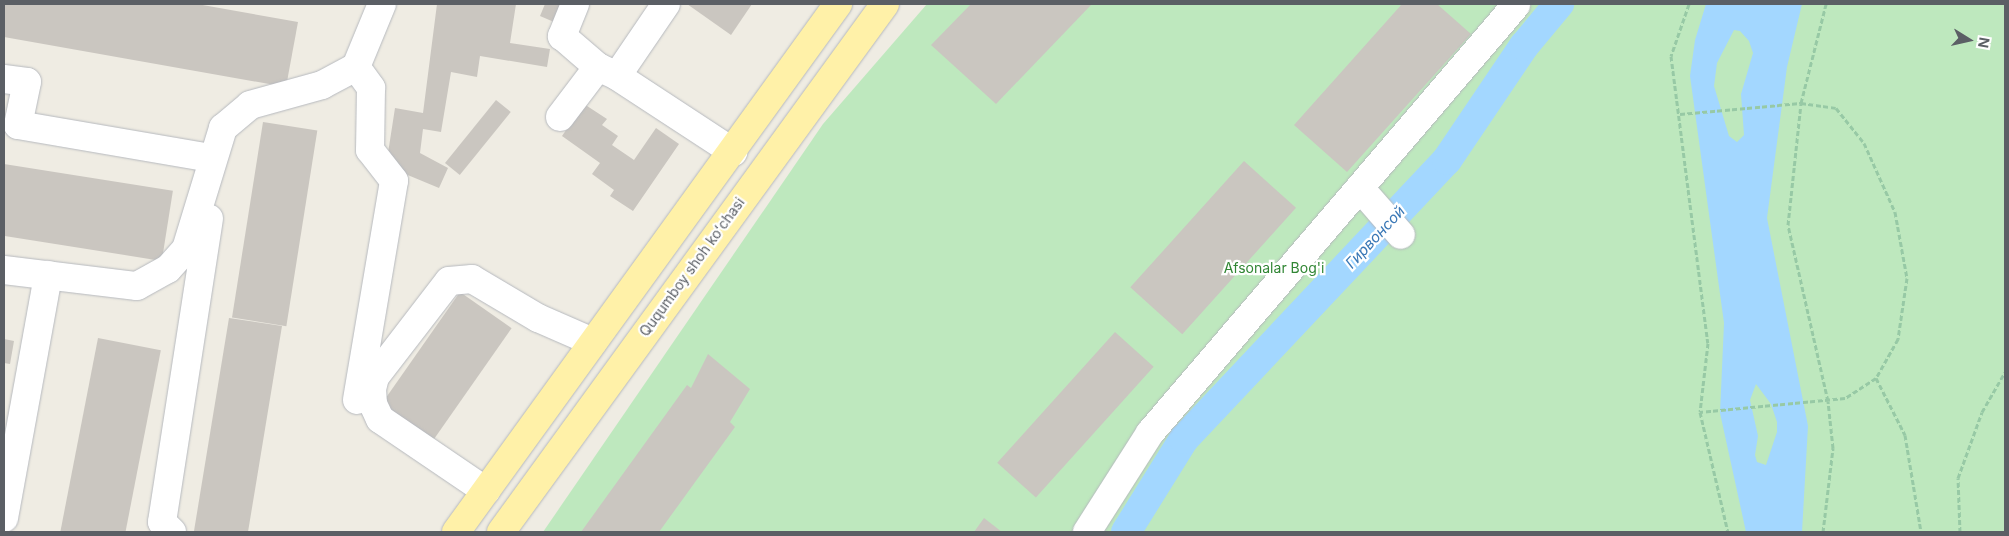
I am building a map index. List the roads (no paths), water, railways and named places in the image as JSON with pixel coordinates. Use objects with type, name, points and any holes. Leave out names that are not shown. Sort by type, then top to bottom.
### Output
[{"type":"main road","points":[[456,532],[733,152],[838,4]]},
{"type":"main road","name":"Ququmboy shoh koʻchasi","points":[[501,532],[885,4]]},
{"type":"street","points":[[4,270],[137,286],[168,269],[186,249],[212,158],[224,128],[250,106],[322,85],[356,67],[382,4]]},
{"type":"street","points":[[575,4],[562,36],[608,71],[733,152]]},
{"type":"street","points":[[560,117],[608,71],[666,4]]},
{"type":"street","points":[[1087,532],[1150,434],[1368,198],[1516,5]]},
{"type":"street","points":[[356,67],[371,88],[370,150],[394,181],[357,395],[359,411],[380,419],[486,491]]},
{"type":"street","points":[[4,79],[27,82],[18,125],[212,158]]},
{"type":"street","points":[[172,532],[162,522],[224,128]]},
{"type":"street","points":[[1368,198],[1401,235]]},
{"type":"street","points":[[4,518],[48,275]]},
{"type":"street","points":[[380,419],[373,404],[372,389],[375,377],[449,281],[472,279],[538,318],[593,342]]},
{"type":"water","points":[[1706,4],[1802,4],[1787,67],[1767,218],[1808,426],[1802,532],[1746,532],[1720,413],[1724,323],[1690,76],[1695,40]],"holes":[[[1734,30],[1740,31],[1749,41],[1753,53],[1741,94],[1744,135],[1737,142],[1729,136],[1714,86],[1717,63]],[[1756,384],[1771,404],[1777,422],[1777,432],[1766,465],[1757,462],[1755,455],[1758,436],[1750,400]]]},
{"type":"waterway","name":"Гирвонсой","points":[[1126,532],[1184,439],[1447,160],[1524,46],[1559,4]]},
{"type":"park label","name":"Afsonalar Bog'i","points":[[1274,268]]}]
